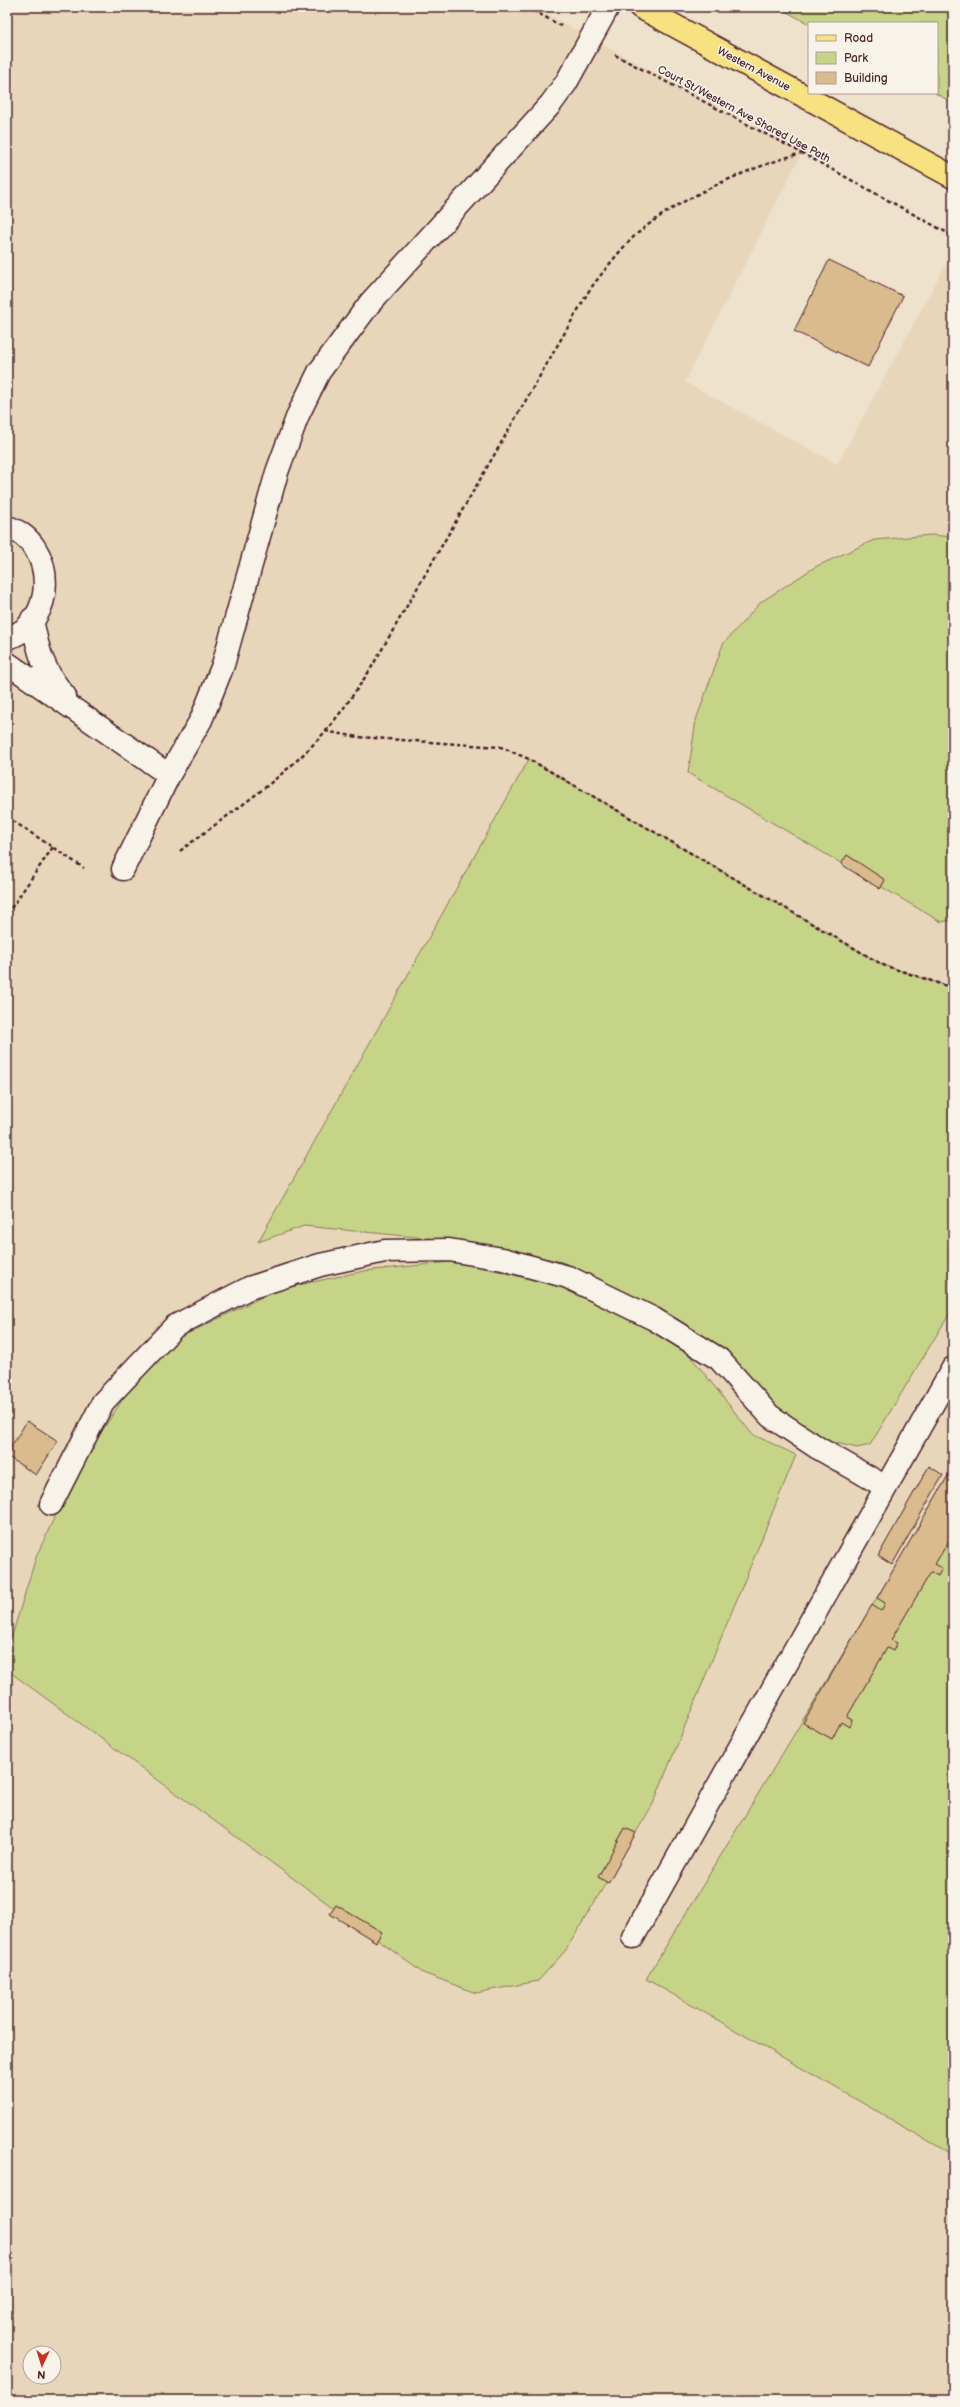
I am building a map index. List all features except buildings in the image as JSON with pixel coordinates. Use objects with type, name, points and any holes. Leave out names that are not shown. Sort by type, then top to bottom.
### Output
[{"type":"main road","name":"Western Avenue","points":[[640,7],[953,177]]},
{"type":"lane","points":[[123,869],[169,775],[201,720],[223,665],[277,472],[298,415],[319,372],[370,303],[550,105],[566,83],[591,42],[608,7]]},
{"type":"lane","points":[[7,527],[28,540],[39,555],[45,574],[45,593],[38,611],[26,626],[7,638]]},
{"type":"lane","points":[[32,619],[43,665],[52,682],[80,714]]},
{"type":"lane","points":[[7,663],[169,775]]},
{"type":"lane","points":[[51,1504],[103,1402],[175,1326],[248,1288],[320,1265],[385,1251],[449,1250],[503,1259],[568,1277],[654,1319],[719,1359],[770,1416],[818,1448],[886,1487]]},
{"type":"lane","points":[[633,1937],[953,1368]]},
{"type":"path","name":"Court St/Western Ave Shared Use Path","points":[[527,7],[802,153],[953,236]]},
{"type":"path","points":[[180,851],[293,764],[325,731],[370,670],[590,289],[617,255],[637,234],[662,214],[704,192],[776,160],[802,153]]},
{"type":"path","points":[[325,731],[358,737],[501,747],[529,759],[883,965],[953,988]]},
{"type":"path","points":[[7,817],[84,868]]},
{"type":"path","points":[[7,914],[53,847]]},
{"type":"shaded area","points":[[7,7],[534,7],[802,153],[685,382],[837,464],[953,251],[953,2400],[7,2400]]},
{"type":"green space","points":[[778,7],[953,7],[953,103],[937,94],[938,22],[808,22],[808,23]]},
{"type":"green space","points":[[931,535],[953,537],[953,920],[941,922],[688,773],[696,720],[723,644],[761,602],[815,567],[874,540]]},
{"type":"green space","points":[[529,759],[883,965],[953,988],[953,1308],[870,1445],[857,1448],[832,1442],[788,1419],[633,1297],[562,1262],[477,1243],[304,1226],[258,1242]]},
{"type":"green space","points":[[459,1261],[560,1287],[681,1344],[752,1434],[796,1455],[653,1804],[566,1950],[538,1981],[476,1993],[423,1973],[7,1670],[7,1652],[36,1557],[75,1473],[133,1383],[181,1337],[276,1290],[364,1271]]},
{"type":"green space","points":[[953,1472],[953,2155],[646,1979]]}]
